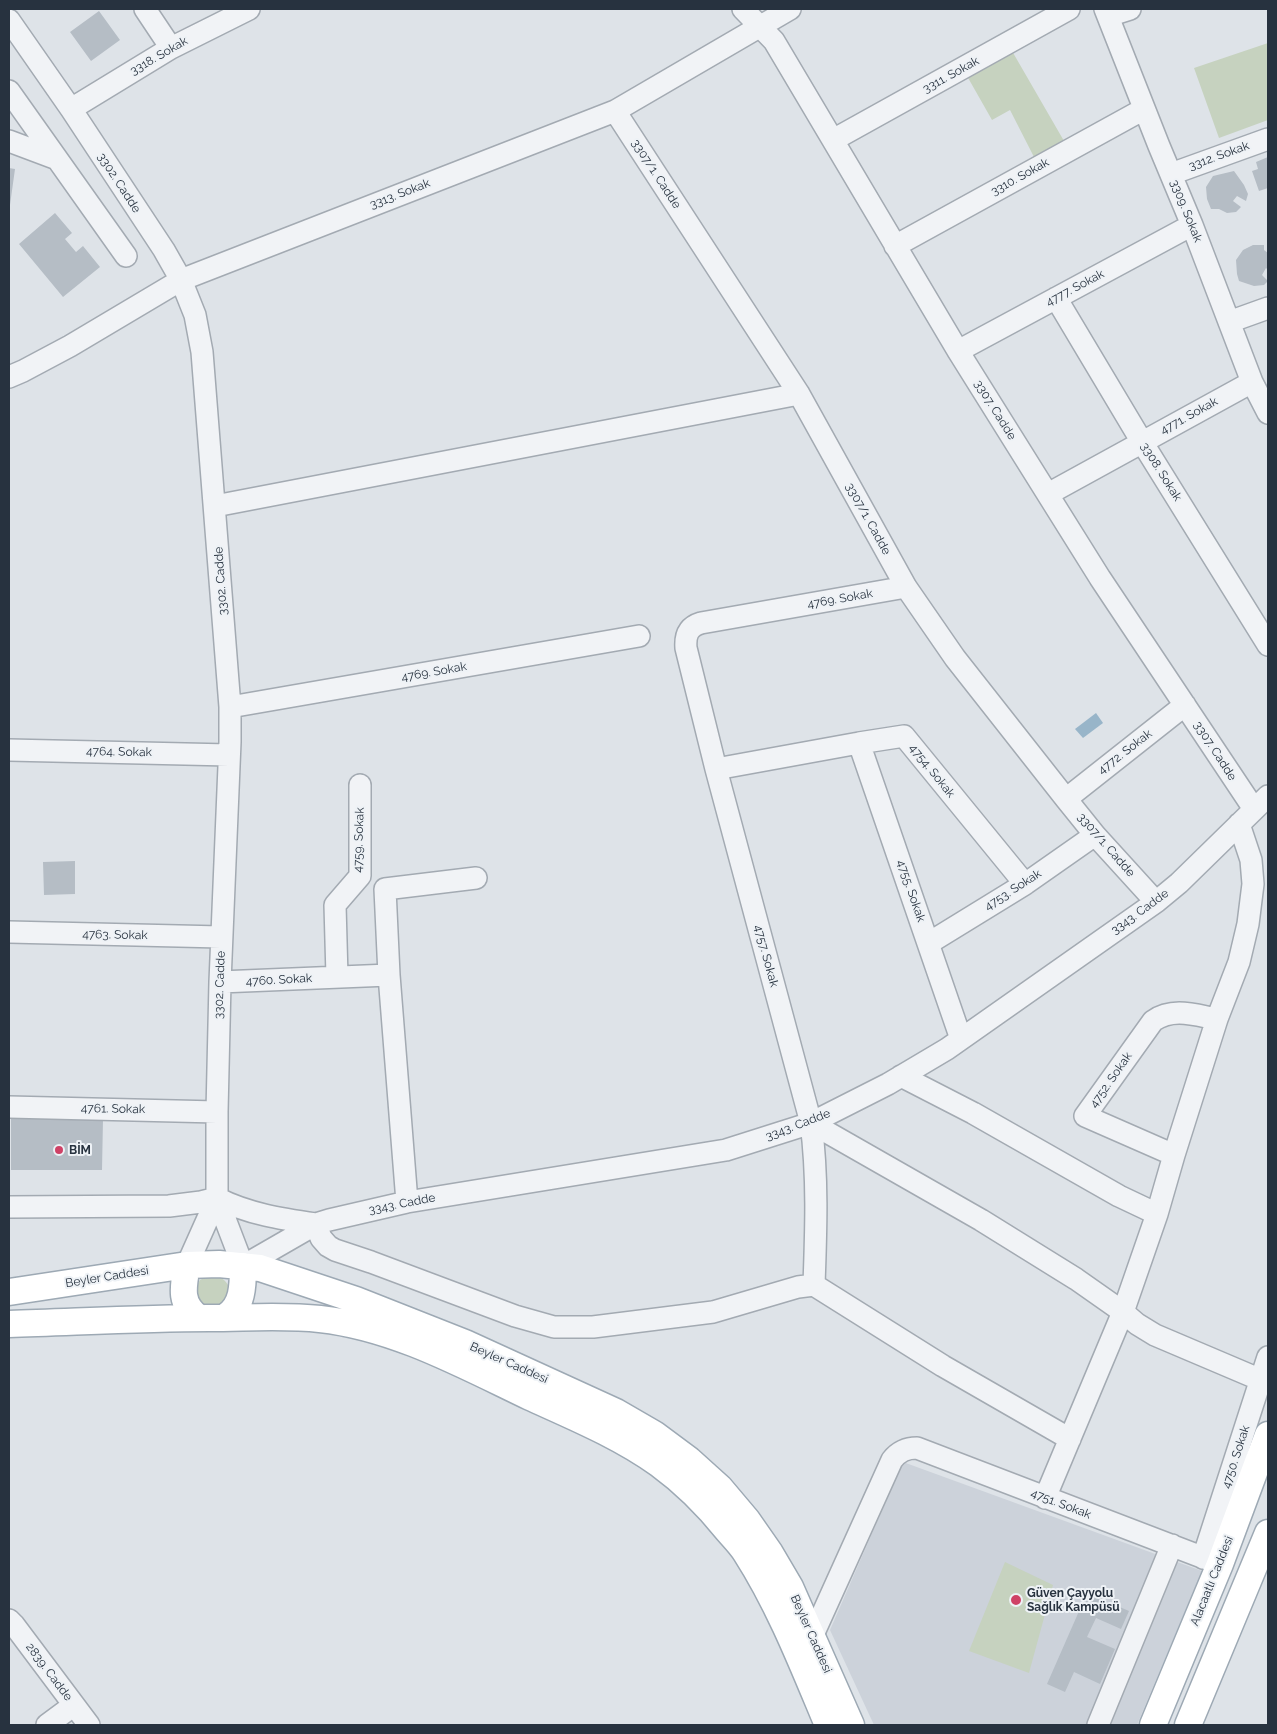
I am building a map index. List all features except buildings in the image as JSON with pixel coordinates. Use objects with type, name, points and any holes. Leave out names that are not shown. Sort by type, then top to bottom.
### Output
[{"type":"main road","name":"Beyler Caddesi","points":[[9,1292],[187,1265],[214,1264],[260,1268],[356,1300],[465,1343],[577,1394],[654,1434],[689,1460],[720,1488],[746,1520],[775,1561],[790,1587],[851,1725]]},
{"type":"main road","points":[[187,1265],[184,1284],[185,1304],[199,1318]]},
{"type":"main road","points":[[225,1317],[236,1309],[239,1302],[242,1293],[242,1266]]},
{"type":"main road","name":"Beyler Caddesi","points":[[9,1324],[225,1317],[305,1318],[338,1322],[370,1328],[443,1357],[602,1432],[656,1462],[674,1475],[706,1504],[746,1552],[786,1626],[828,1725]]},
{"type":"main road","name":"Alacaatlı Caddesi","points":[[1153,1725],[1211,1561],[1268,1435]]},
{"type":"main road","points":[[1188,1725],[1268,1533]]},
{"type":"street","points":[[145,9],[171,48]]},
{"type":"street","name":"3318. Sokak","points":[[71,109],[171,48],[249,9]]},
{"type":"street","name":"3307. Cadde","points":[[743,9],[774,41],[958,351],[1100,578],[1185,705],[1261,803]]},
{"type":"street","name":"3313. Sokak","points":[[9,377],[70,346],[181,280],[615,111],[790,9]]},
{"type":"street","name":"3311. Sokak","points":[[833,140],[1069,9]]},
{"type":"street","points":[[1106,12],[1130,9]]},
{"type":"street","name":"3309. Sokak","points":[[1106,12],[1192,225],[1252,382],[1268,413]]},
{"type":"street","name":"3302. Cadde","points":[[9,20],[71,109],[164,250],[181,280],[195,315],[202,352],[230,707],[221,938],[217,1198],[242,1266]]},
{"type":"street","points":[[9,94],[126,256]]},
{"type":"street","name":"3310. Sokak","points":[[895,246],[1144,109]]},
{"type":"street","name":"3307/1. Cadde","points":[[615,111],[799,394],[906,587],[955,658],[1066,799],[1095,835],[1156,902]]},
{"type":"street","name":"3312. Sokak","points":[[1171,174],[1268,138]]},
{"type":"street","points":[[9,141],[57,160]]},
{"type":"street","name":"4777. Sokak","points":[[958,351],[1192,225]]},
{"type":"street","name":"3308. Sokak","points":[[1056,298],[1142,442],[1268,645]]},
{"type":"street","points":[[1229,322],[1268,308]]},
{"type":"street","name":"4771. Sokak","points":[[1048,494],[1252,382]]},
{"type":"street","points":[[215,506],[799,394]]},
{"type":"street","name":"4769. Sokak","points":[[688,631],[701,623],[906,587]]},
{"type":"street","name":"4757. Sokak","points":[[688,631],[685,637],[686,648],[716,769],[811,1123],[817,1207],[814,1285]]},
{"type":"street","name":"4769. Sokak","points":[[230,707],[639,636]]},
{"type":"street","name":"4772. Sokak","points":[[1066,799],[1185,705]]},
{"type":"street","name":"4754. Sokak","points":[[716,769],[859,742],[904,736],[1024,884]]},
{"type":"street","name":"4755. Sokak","points":[[859,742],[961,1039]]},
{"type":"street","name":"4764. Sokak","points":[[9,750],[229,755]]},
{"type":"street","name":"4759. Sokak","points":[[337,977],[336,905],[360,876],[360,785]]},
{"type":"street","name":"3343. Cadde","points":[[242,1266],[316,1224],[407,1202],[708,1154],[811,1123],[901,1076],[961,1039],[1156,902],[1179,883],[1261,803]]},
{"type":"street","points":[[1045,1498],[1124,1312],[1217,1019],[1239,962],[1248,924],[1253,884],[1251,860],[1239,824]]},
{"type":"street","name":"4753. Sokak","points":[[929,943],[1024,884],[1095,835]]},
{"type":"street","points":[[407,1202],[389,975],[385,889],[476,878]]},
{"type":"street","name":"4763. Sokak","points":[[9,932],[221,938]]},
{"type":"street","name":"4760. Sokak","points":[[220,982],[389,975]]},
{"type":"street","name":"4752. Sokak","points":[[1174,1155],[1086,1116],[1153,1021],[1169,1013],[1179,1012],[1217,1019]]},
{"type":"street","points":[[901,1076],[973,1113],[1119,1196],[1156,1214]]},
{"type":"street","name":"4761. Sokak","points":[[9,1107],[217,1112]]},
{"type":"street","points":[[811,1123],[982,1220],[1076,1279],[1124,1312],[1137,1324],[1155,1334],[1261,1380]]},
{"type":"street","points":[[9,1206],[169,1206],[217,1198],[242,1209],[272,1217],[316,1224],[321,1238],[328,1246],[335,1250],[515,1316],[554,1327],[593,1327],[713,1312],[798,1287],[814,1285],[943,1366],[1070,1439]]},
{"type":"street","name":"3302. Cadde","points":[[187,1265],[217,1198]]},
{"type":"street","name":"4750. Sokak","points":[[1211,1561],[1268,1357]]},
{"type":"street","name":"4751. Sokak","points":[[812,1637],[892,1460],[902,1450],[917,1448],[1211,1561]]},
{"type":"street","points":[[1098,1725],[1172,1546]]},
{"type":"street","name":"2839. Cadde","points":[[9,1620],[89,1725]]},
{"type":"street","points":[[47,1725],[74,1705]]},
{"type":"shaded area","name":"Güven Çayyolu Sağlık Kampüsü","points":[[903,1462],[1202,1571],[1137,1725],[874,1725],[830,1630]]},
{"type":"green space","points":[[1268,43],[1268,120],[1219,138],[1194,68]]},
{"type":"green space","points":[[1012,51],[1064,141],[1034,157],[1010,110],[992,120],[967,76]]},
{"type":"green space","points":[[210,1275],[224,1280],[228,1285],[230,1292],[221,1307],[200,1305],[195,1289],[200,1280]]},
{"type":"green space","points":[[1005,1562],[1053,1585],[1029,1673],[969,1651]]},
{"type":"water","points":[[1096,713],[1103,723],[1083,738],[1075,729]]},
{"type":"place","name":"BİM","points":[[59,1150]]},
{"type":"place","name":"Güven Çayyolu Sağlık Kampüsü","points":[[1016,1600]]}]
